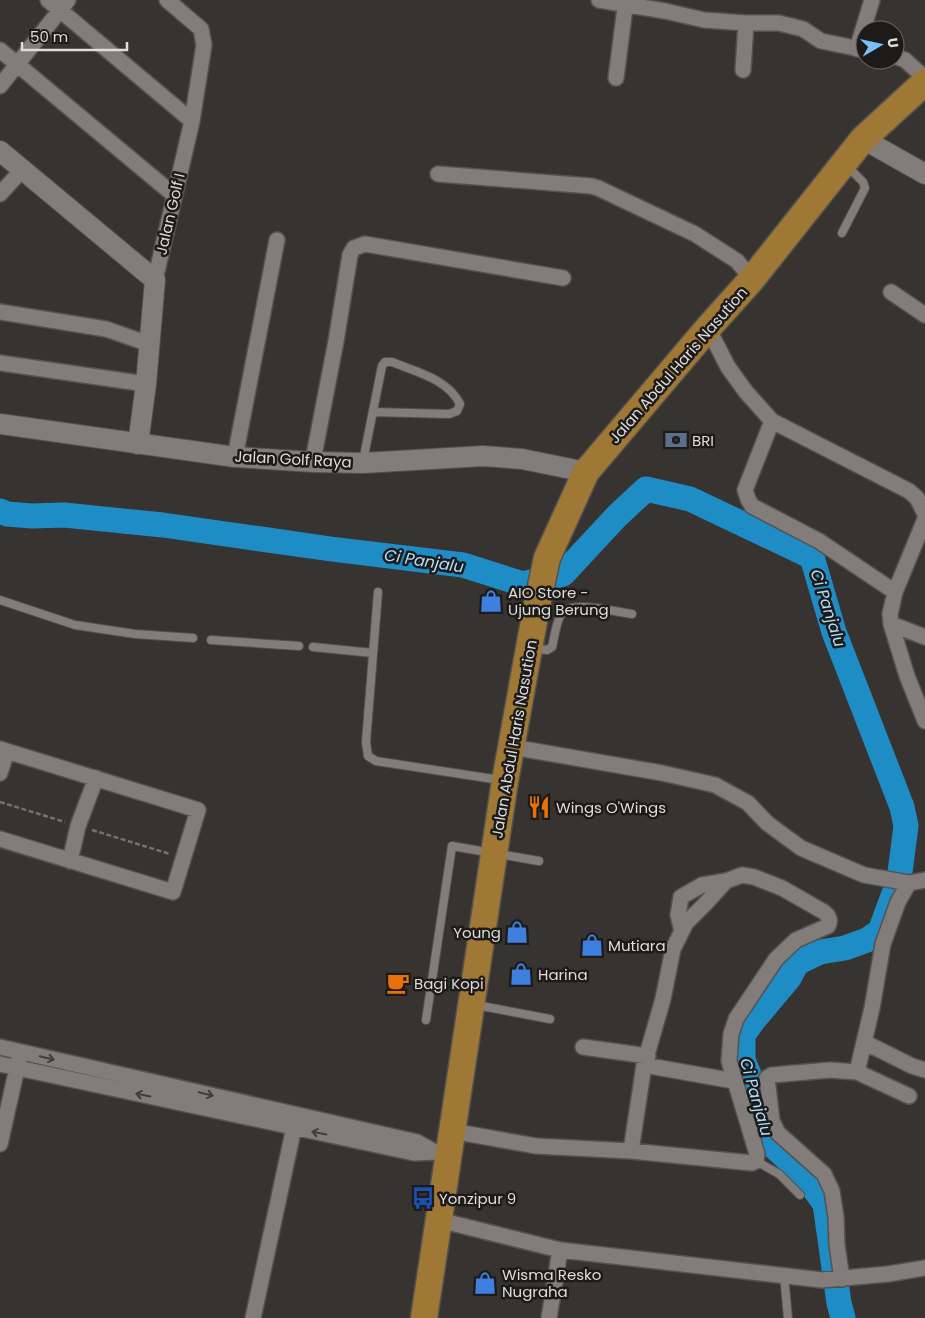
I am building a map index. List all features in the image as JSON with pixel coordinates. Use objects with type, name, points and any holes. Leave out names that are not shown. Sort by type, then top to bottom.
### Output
[{"type":"highway","name":"Jalan Abdul Haris Nasution","points":[[424,1318],[439,1220],[445,1146],[472,1004],[505,781],[536,610],[548,558],[586,472],[752,279],[843,162],[863,139],[925,80]]},
{"type":"street","name":"Jalan Golf I","points":[[138,444],[146,384],[155,280],[192,121],[204,46],[201,29],[167,0]]},
{"type":"street","points":[[600,0],[626,2],[704,20],[779,23],[803,29],[822,41],[855,48]]},
{"type":"street","points":[[868,20],[872,0]]},
{"type":"street","points":[[616,78],[626,2]]},
{"type":"street","points":[[0,86],[59,3],[192,121]]},
{"type":"street","points":[[743,70],[746,23]]},
{"type":"street","points":[[0,50],[174,195]]},
{"type":"street","points":[[905,60],[925,80]]},
{"type":"street","points":[[863,139],[925,174]]},
{"type":"street","points":[[0,151],[155,280]]},
{"type":"street","points":[[0,194],[22,170]]},
{"type":"street","points":[[438,174],[598,188],[695,234],[737,262],[752,279]]},
{"type":"street","points":[[235,457],[276,240]]},
{"type":"street","points":[[314,462],[350,255],[354,248],[365,244],[563,278]]},
{"type":"street","points":[[891,292],[925,314]]},
{"type":"street","points":[[0,312],[106,329],[149,344]]},
{"type":"street","points":[[708,328],[728,366],[746,392],[772,421],[908,490],[917,498],[925,514]]},
{"type":"street","points":[[0,363],[146,384]]},
{"type":"street","points":[[772,421],[745,490],[752,506],[819,541],[895,592]]},
{"type":"street","name":"Jalan Golf Raya","points":[[0,424],[235,457],[362,463],[483,456],[522,459],[586,472]]},
{"type":"street","points":[[925,519],[895,592],[890,614],[891,624],[907,676],[925,721]]},
{"type":"street","points":[[891,624],[925,637]]},
{"type":"street","points":[[512,747],[654,772],[715,785],[748,803],[768,823],[801,848],[864,875],[908,883],[925,880]]},
{"type":"street","points":[[0,773],[4,750],[198,810],[173,892],[0,839]]},
{"type":"street","points":[[70,861],[78,826],[96,778]]},
{"type":"street","points":[[0,1064],[368,1137],[445,1146],[536,1146],[631,1151],[752,1163],[756,1161],[757,1154],[729,1061],[731,1034],[736,1019],[776,959],[796,940],[828,926],[830,920],[824,912],[782,888],[754,877],[742,875],[726,881],[702,885],[681,897],[678,915],[682,931]]},
{"type":"street","points":[[631,1151],[646,1060],[673,949],[686,923],[726,881]]},
{"type":"street","points":[[857,1072],[874,998],[883,944],[898,902],[908,883]]},
{"type":"street","points":[[864,1042],[912,1066],[925,1070]]},
{"type":"street","points":[[0,1047],[295,1121]]},
{"type":"street","points":[[583,1047],[734,1081]]},
{"type":"street","points":[[0,1144],[20,1052]]},
{"type":"street","points":[[841,1279],[832,1191],[824,1174],[778,1133],[772,1121],[767,1078],[772,1075],[830,1070],[857,1072],[909,1096]]},
{"type":"street","points":[[253,1318],[295,1121]]},
{"type":"street","points":[[439,1220],[560,1250],[822,1280],[925,1268]]},
{"type":"street","points":[[549,1318],[560,1250]]},
{"type":"lane","points":[[842,233],[865,188],[863,182],[843,162]]},
{"type":"lane","points":[[362,463],[382,366],[386,362],[392,362],[444,384],[456,396],[460,404],[457,411],[449,414],[373,412]]},
{"type":"lane","points":[[378,592],[366,742],[368,756],[376,761],[505,781]]},
{"type":"lane","points":[[0,600],[75,625],[134,634],[193,638]]},
{"type":"lane","points":[[529,648],[549,650],[552,647],[561,614],[566,610],[576,607],[587,607],[632,614]]},
{"type":"lane","points":[[211,640],[298,646]]},
{"type":"lane","points":[[313,648],[373,653]]},
{"type":"lane","points":[[426,1020],[452,846],[539,861]]},
{"type":"lane","points":[[472,1004],[550,1019]]},
{"type":"lane","points":[[756,1161],[779,1174],[800,1195]]},
{"type":"lane","points":[[784,1275],[788,1318]]},
{"type":"waterway","name":"Ci Panjalu","points":[[0,511],[7,514],[32,516],[64,515],[163,525],[331,549],[463,565],[523,584],[563,574],[617,516],[646,489],[690,499],[812,557],[834,632],[902,807],[906,826],[899,880],[880,931],[867,940],[845,948],[820,952],[797,963],[789,978],[743,1035],[743,1060],[755,1089],[769,1142],[804,1175],[825,1204],[839,1303],[843,1318]]},
{"type":"place","name":"BRI","points":[[676,440]]},
{"type":"place","name":"AIO Store - Ujung Berung","points":[[491,601]]},
{"type":"place","name":"Wings O'Wings","points":[[539,807]]},
{"type":"place","name":"Young","points":[[517,932]]},
{"type":"place","name":"Mutiara","points":[[592,945]]},
{"type":"place","name":"Harina","points":[[521,974]]},
{"type":"place","name":"Bagi Kopi","points":[[398,983]]},
{"type":"place","name":"Yonzipur 9","points":[[423,1198]]},
{"type":"place","name":"Wisma Resko Nugraha","points":[[485,1283]]}]
